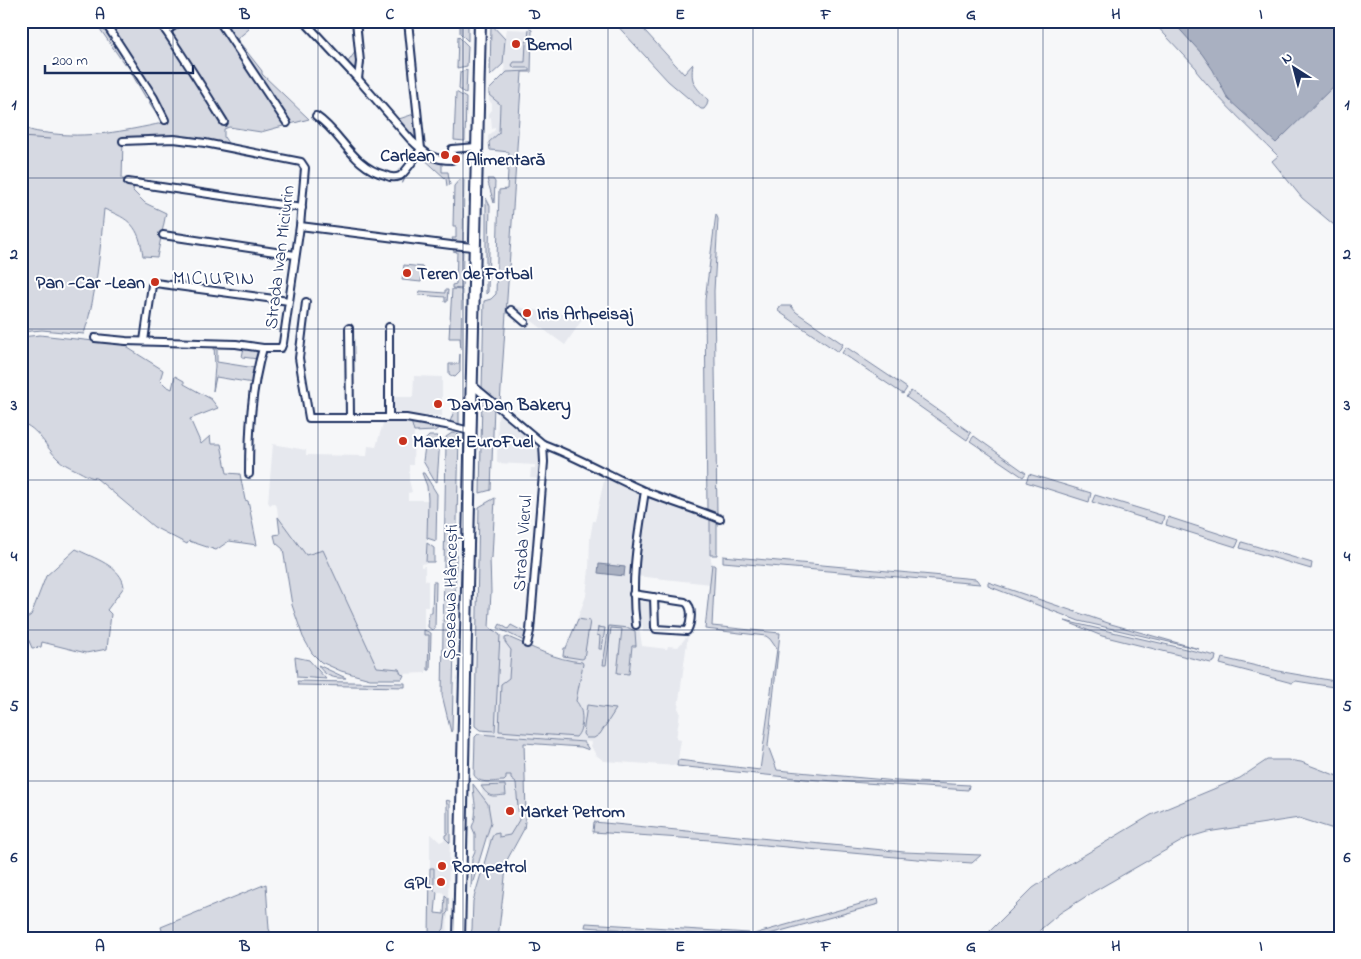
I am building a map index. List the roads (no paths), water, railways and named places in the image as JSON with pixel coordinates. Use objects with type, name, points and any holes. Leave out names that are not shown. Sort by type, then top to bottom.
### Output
[{"type":"highway","name":"Șoseaua Hâncești","points":[[458,938],[480,21]]},
{"type":"street","points":[[104,21],[154,98],[165,120]]},
{"type":"street","points":[[159,21],[224,122]]},
{"type":"street","points":[[166,31],[181,21]]},
{"type":"street","points":[[220,21],[288,123]]},
{"type":"street","points":[[304,21],[421,149],[437,159],[452,160],[452,149],[476,147]]},
{"type":"street","points":[[356,21],[360,62],[358,79]]},
{"type":"street","points":[[316,116],[326,123],[358,160],[377,173],[390,177],[400,176],[421,149],[408,21]]},
{"type":"street","name":"Strada Ivan Miciurin","points":[[124,141],[163,139],[205,143],[297,160],[305,168],[300,226],[283,343],[281,348],[263,348],[259,362],[249,429],[249,474]]},
{"type":"street","points":[[128,182],[302,208]]},
{"type":"street","points":[[300,226],[442,244],[474,246]]},
{"type":"street","points":[[162,235],[295,255]]},
{"type":"street","points":[[144,341],[153,284],[157,282],[289,301]]},
{"type":"street","points":[[306,302],[299,358],[309,418],[389,417],[419,420],[470,431]]},
{"type":"street","points":[[510,310],[524,322]]},
{"type":"street","points":[[389,327],[389,417]]},
{"type":"street","points":[[349,328],[350,418]]},
{"type":"street","points":[[95,338],[236,344],[263,348]]},
{"type":"street","points":[[471,384],[543,444],[576,457],[604,473],[645,491],[720,519]]},
{"type":"street","name":"Strada Vierul","points":[[527,644],[530,631],[544,462],[543,444]]},
{"type":"street","points":[[636,625],[633,594],[635,557],[645,491]]},
{"type":"street","points":[[633,594],[654,597],[685,602],[691,606],[687,632],[656,629],[654,597]]},
{"type":"water","points":[[1172,21],[1183,21],[1187,26],[1190,21],[1340,21],[1340,80],[1276,143],[1228,99],[1213,70],[1202,54]]},
{"type":"water","points":[[599,564],[625,567],[624,576],[598,573]]},
{"type":"waterway","points":[[21,137],[50,139]]},
{"type":"place","name":"Bemol","points":[[516,44]]},
{"type":"place","name":"Carlean","points":[[445,155]]},
{"type":"place","name":"Alimentară","points":[[456,159]]},
{"type":"place","name":"Teren de Fotbal","points":[[407,273]]},
{"type":"place","name":"Pan -Car -Lean","points":[[155,282]]},
{"type":"place","name":"Iris Arhpeisaj","points":[[527,313]]},
{"type":"place","name":"DaviDan Bakery","points":[[438,404]]},
{"type":"place","name":"Market EuroFuel","points":[[403,441]]},
{"type":"place","name":"Market Petrom","points":[[510,811]]},
{"type":"place","name":"Rompetrol","points":[[442,866]]},
{"type":"place","name":"GPL","points":[[441,882]]},
{"type":"district","name":"MICIURIN","points":[[214,277]]}]
